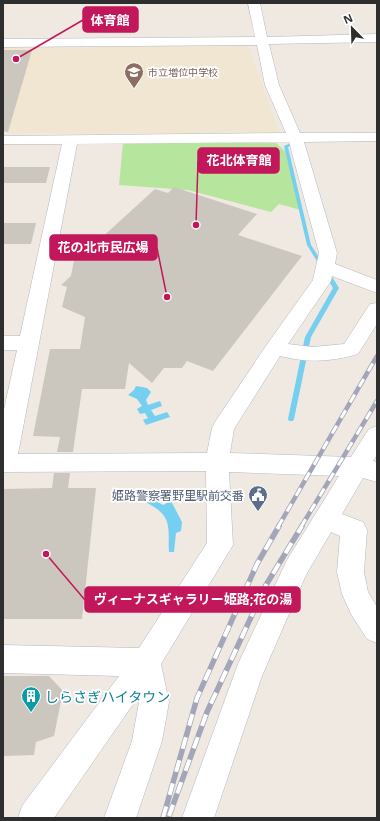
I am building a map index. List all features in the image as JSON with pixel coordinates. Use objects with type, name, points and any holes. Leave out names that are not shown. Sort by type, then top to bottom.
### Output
[{"type":"street","points":[[34,818],[146,662],[220,545],[217,462],[224,428],[275,348],[322,281],[328,253],[295,138],[272,85],[254,3]]},
{"type":"street","points":[[3,43],[262,41],[278,39],[377,38]]},
{"type":"street","points":[[3,140],[377,137]]},
{"type":"street","points":[[70,140],[3,464],[217,462],[368,469]]},
{"type":"street","points":[[325,267],[377,288]]},
{"type":"street","points":[[275,348],[298,354],[328,355],[351,349],[377,309]]},
{"type":"street","points":[[3,343],[29,343]]},
{"type":"street","points":[[198,818],[248,674],[296,568],[326,519],[368,469],[377,435]]},
{"type":"street","points":[[326,519],[354,530],[350,555],[351,585],[363,611],[377,630]]},
{"type":"street","points":[[3,659],[146,662]]},
{"type":"street","points":[[120,818],[147,741],[154,702],[146,662]]},
{"type":"shaded area","name":"市立増位中学校","points":[[240,44],[248,46],[279,131],[273,134],[3,133],[3,47]]},
{"type":"green space","points":[[123,143],[276,143],[285,151],[301,210],[279,204],[271,212],[188,190],[119,185]]},
{"type":"water","points":[[136,386],[147,388],[151,392],[146,400],[148,405],[160,401],[162,406],[151,410],[155,416],[167,412],[170,417],[146,425],[143,420],[148,418],[145,413],[140,414],[137,409],[142,406],[137,399],[128,395]]},
{"type":"water","points":[[151,498],[163,505],[171,501],[182,522],[181,531],[176,533],[174,552],[169,552],[168,529],[165,518],[155,508],[147,503]]},
{"type":"building","points":[[3,50],[32,50],[8,132],[3,131]]},
{"type":"building","points":[[3,167],[50,167],[46,183],[3,183]]},
{"type":"building","points":[[174,187],[257,214],[238,235],[302,256],[213,371],[187,361],[182,368],[164,368],[152,383],[129,363],[125,389],[82,389],[73,452],[57,452],[60,437],[33,436],[50,349],[80,349],[85,317],[62,307],[67,287],[61,285],[71,276],[77,245],[89,245],[95,240],[98,241],[155,189],[168,193]]},
{"type":"building","points":[[3,223],[36,223],[31,244],[3,244]]},
{"type":"building","points":[[54,473],[70,473],[68,488],[96,488],[82,619],[3,619],[3,489],[52,488]]},
{"type":"building","name":"しらさぎハイタウン","points":[[3,676],[49,676],[63,691],[54,736],[36,742],[34,755],[3,756]]},
{"type":"waterway","points":[[297,142],[286,146],[309,245],[322,265]]},
{"type":"waterway","points":[[291,419],[308,337],[336,288],[327,273]]},
{"type":"railway","points":[[278,527],[377,356]]},
{"type":"railway","points":[[301,527],[377,401]]},
{"type":"railway","points":[[163,818],[197,698],[257,564],[279,526]]},
{"type":"railway","points":[[169,816],[207,712],[266,585],[302,526]]},
{"type":"place","name":"体育館","points":[[16,59]]},
{"type":"place","name":"市立増位中学校","points":[[134,89]]},
{"type":"place","name":"花北体育館","points":[[196,225]]},
{"type":"place","name":"花の北市民広場","points":[[167,297]]},
{"type":"place","name":"姫路警察署野里駅前交番","points":[[258,512]]},
{"type":"place","name":"ヴィーナスギャラリー姫路;花の湯","points":[[46,554]]},
{"type":"place","name":"しらさぎハイタウン","points":[[31,713]]}]
